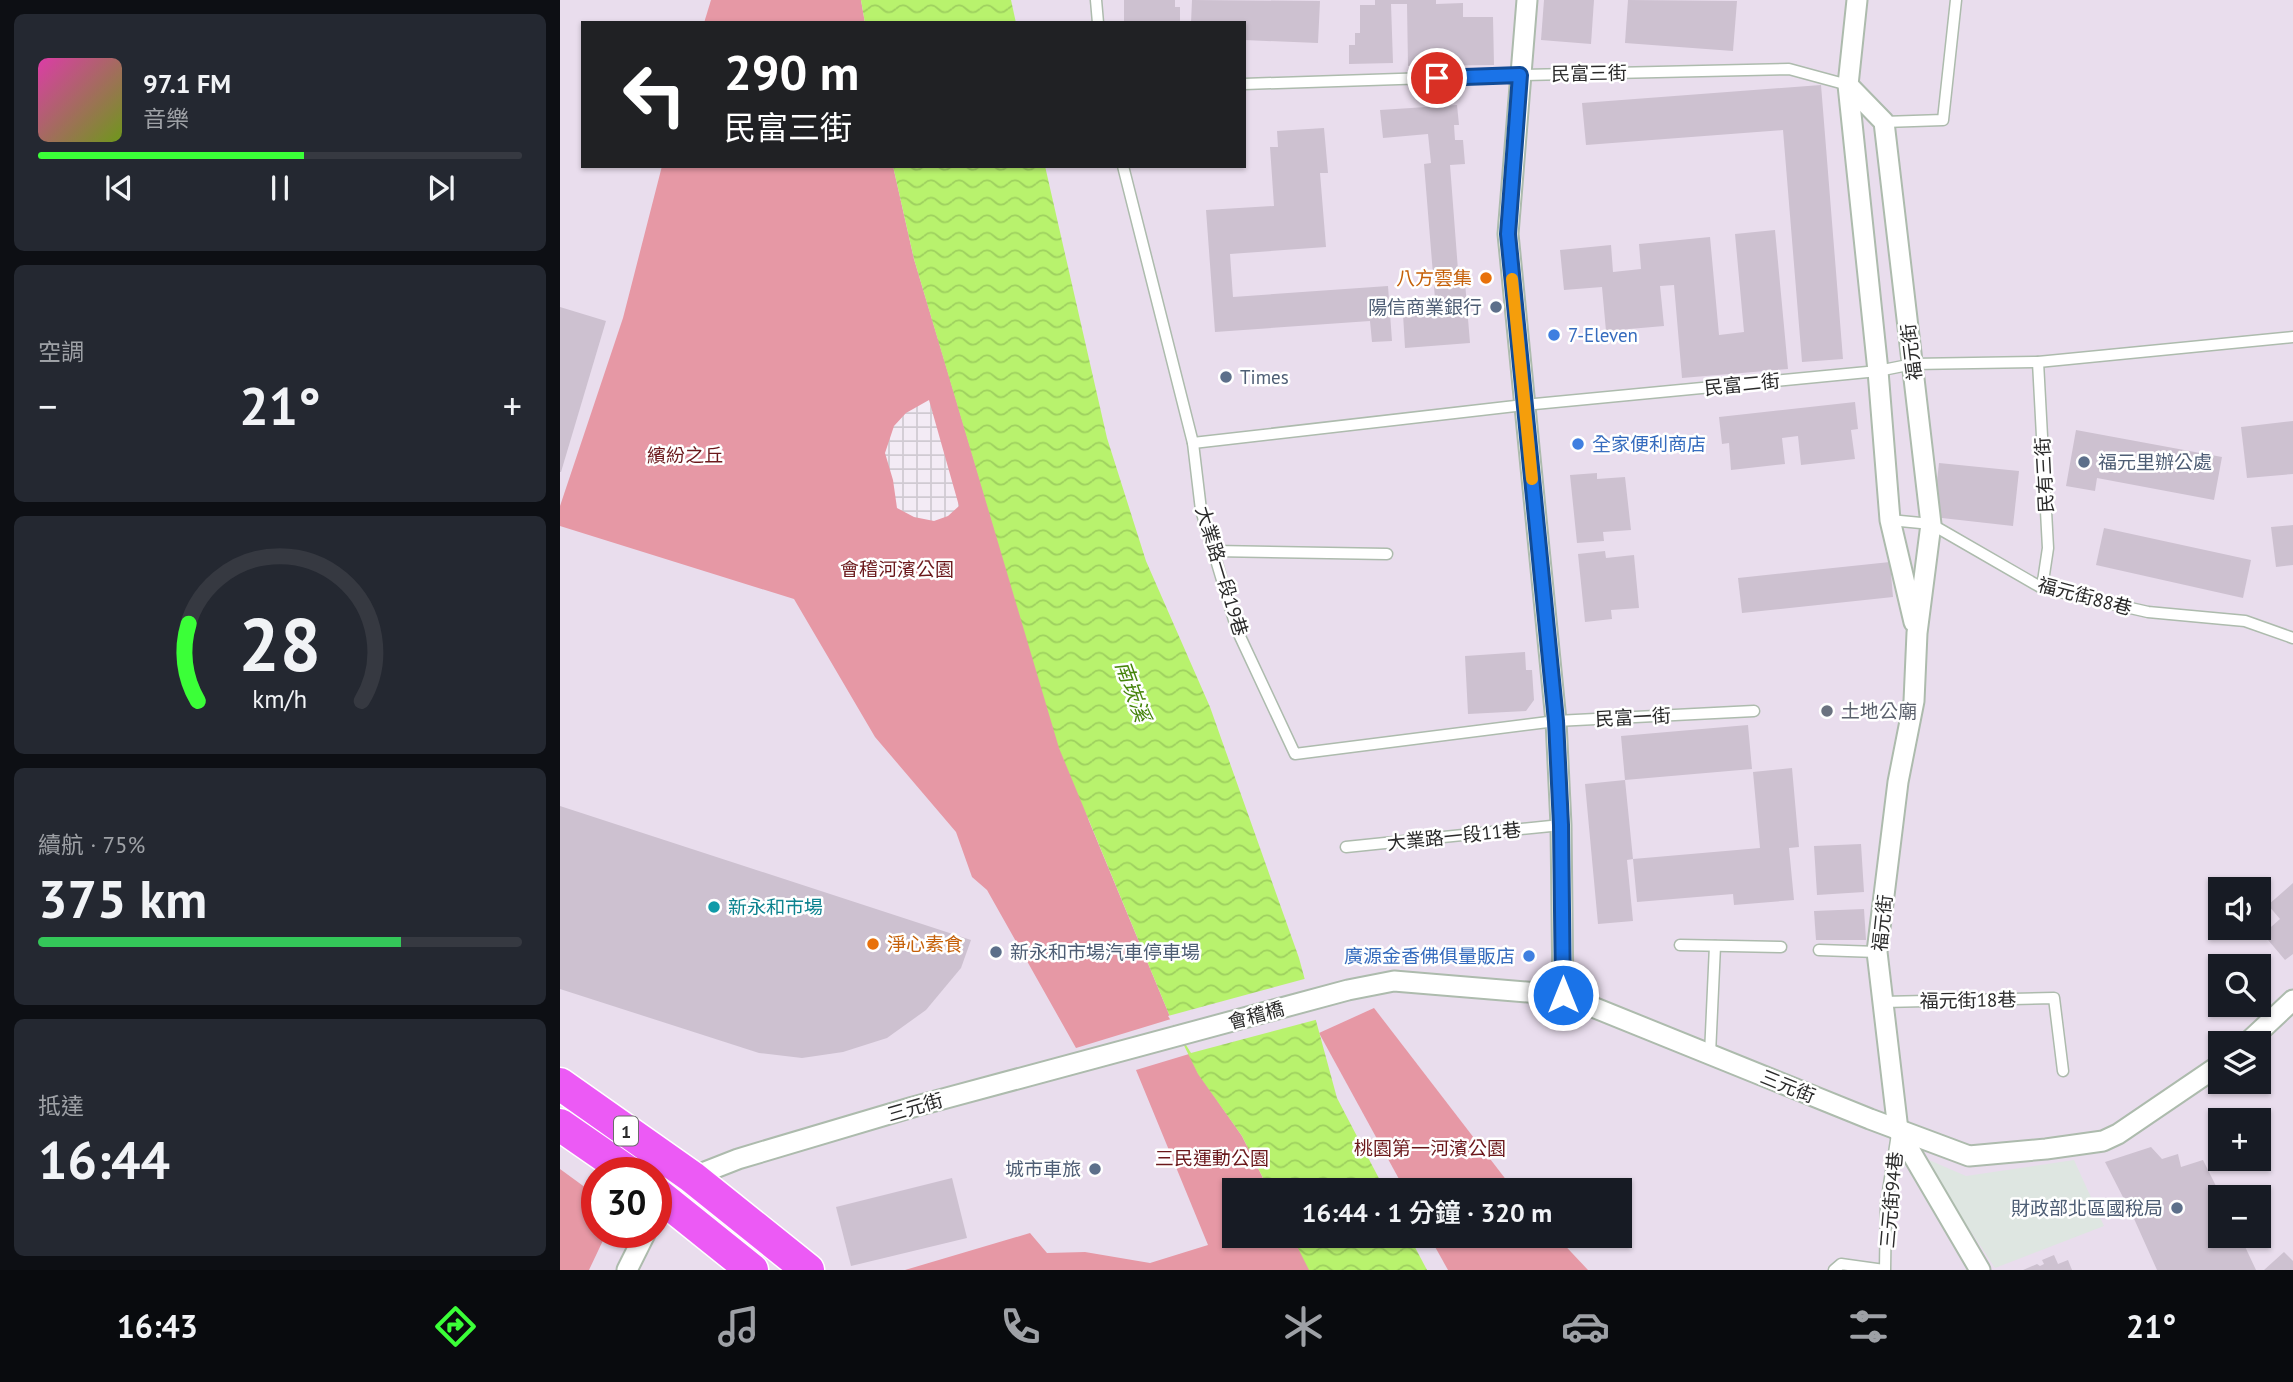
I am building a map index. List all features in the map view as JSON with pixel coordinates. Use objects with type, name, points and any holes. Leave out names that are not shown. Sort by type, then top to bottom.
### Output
[{"type":"main road","name":"1","points":[[560,1084],[692,1177],[808,1270]]},
{"type":"main road","name":"1","points":[[560,1125],[606,1157]]},
{"type":"main road","points":[[672,1212],[752,1270]]},
{"type":"street","points":[[1527,0],[1508,234],[1556,721],[1561,825],[1563,995]]},
{"type":"street","name":"福元街","points":[[1857,0],[1848,85],[1878,371],[1890,520],[1917,633]]},
{"type":"street","points":[[1848,85],[1884,122]]},
{"type":"street","name":"福元街","points":[[1884,122],[1931,524],[1917,633],[1914,701],[1898,782],[1877,952],[1898,1130]]},
{"type":"street","name":"三元街","points":[[1337,993],[1394,981],[1563,995],[1969,1156],[2103,1141],[2118,1134],[2208,1073]]},
{"type":"street","name":"會稽橋","points":[[1175,1037],[1337,993]]},
{"type":"street","points":[[2260,1031],[2293,1000]]},
{"type":"street","name":"三元街","points":[[672,1192],[692,1177],[738,1159],[913,1107],[1175,1037]]},
{"type":"street","points":[[1898,1130],[1980,1270]]},
{"type":"street","points":[[626,1270],[638,1248]]},
{"type":"lane","points":[[1096,0],[1098,21]]},
{"type":"lane","points":[[1884,122],[1943,120],[1956,0]]},
{"type":"lane","name":"民富三街","points":[[1246,84],[1789,69],[1848,85]]},
{"type":"lane","name":"大業路一段19巷","points":[[1123,168],[1192,443],[1201,510],[1237,630],[1294,754],[1429,737]]},
{"type":"lane","name":"民富二街","points":[[1192,443],[1524,405],[1878,371],[1913,364],[2038,362],[2293,337]]},
{"type":"lane","name":"民有三街","points":[[2038,362],[2048,548],[2042,588]]},
{"type":"lane","name":"福元街88巷","points":[[1890,520],[1931,524],[2042,588],[2148,612],[2245,621],[2293,638]]},
{"type":"lane","points":[[1214,551],[1387,554]]},
{"type":"lane","name":"民富一街","points":[[1429,737],[1556,721],[1754,711]]},
{"type":"lane","name":"大業路一段11巷","points":[[1346,847],[1561,825]]},
{"type":"lane","points":[[1680,946],[1781,947]]},
{"type":"lane","points":[[1710,1054],[1715,946]]},
{"type":"lane","points":[[1819,950],[1877,952]]},
{"type":"lane","name":"福元街18巷","points":[[1883,1002],[2053,998],[2063,1071]]},
{"type":"lane","name":"三元街94巷","points":[[1834,1270],[1841,1264],[1885,1270],[1886,1205],[1898,1130]]},
{"type":"shaded area","points":[[929,400],[959,506],[948,516],[934,521],[914,517],[897,508],[885,453],[894,426],[906,413]]},
{"type":"shaded area","points":[[1922,1157],[1966,1176],[2074,1160],[2104,1226],[1995,1268]]},
{"type":"green space","points":[[711,0],[861,0],[865,21],[705,21]]},
{"type":"green space","name":"會稽河濱公園","points":[[661,168],[893,168],[914,259],[1019,610],[1089,821],[1171,1019],[1076,1048],[987,890],[972,877],[956,832],[875,737],[794,599],[560,526],[560,506],[623,318]]},
{"type":"green space","name":"桃園第一河濱公園","points":[[1374,1008],[1505,1178],[1398,1178],[1319,1033]]},
{"type":"green space","name":"三民運動公園","points":[[1189,1054],[1198,1073],[1242,1136],[1263,1178],[1222,1178],[1222,1248],[1299,1248],[1311,1270],[905,1270],[1030,1233],[1047,1253],[1085,1252],[1150,1263],[1208,1245],[1136,1070]]},
{"type":"green space","points":[[560,1169],[581,1184],[581,1248],[599,1248],[589,1270],[560,1270]]},
{"type":"green space","points":[[1436,1248],[1567,1248],[1588,1270],[1448,1270]]},
{"type":"water","points":[[861,0],[1011,0],[1016,21],[865,21]]},
{"type":"water","name":"南崁溪","points":[[893,168],[1045,168],[1107,438],[1146,561],[1210,707],[1299,958],[1337,1098],[1379,1178],[1263,1178],[1242,1136],[1198,1074],[1171,1019],[1059,748],[914,259]]},
{"type":"water","points":[[1298,1248],[1415,1248],[1427,1270],[1309,1270]]},
{"type":"pier","points":[[1308,978],[1319,1019],[1191,1053],[1168,1016]]},
{"type":"building","points":[[1124,0],[1175,0],[1175,7],[1180,7],[1180,21],[1124,21]]},
{"type":"building","points":[[1192,0],[1320,1],[1318,43],[1246,40],[1246,21],[1191,21]]},
{"type":"building","points":[[1375,0],[1463,3],[1463,17],[1493,17],[1494,65],[1408,66],[1407,4],[1391,4],[1393,63],[1349,64],[1349,45],[1355,45],[1355,33],[1360,33],[1360,5],[1375,5]]},
{"type":"building","points":[[1544,0],[1594,0],[1591,44],[1541,40]]},
{"type":"building","points":[[1628,0],[1737,1],[1733,51],[1625,43]]},
{"type":"building","points":[[1821,85],[1843,359],[1802,362],[1783,130],[1586,145],[1582,103]]},
{"type":"building","points":[[1457,105],[1459,125],[1454,125],[1455,140],[1463,140],[1465,164],[1450,165],[1458,270],[1464,270],[1470,343],[1405,348],[1403,314],[1436,311],[1424,164],[1431,163],[1428,134],[1383,138],[1380,110]]},
{"type":"building","points":[[1324,128],[1328,173],[1320,173],[1326,247],[1230,254],[1233,297],[1388,286],[1392,341],[1372,342],[1370,321],[1215,332],[1206,210],[1274,206],[1270,147],[1278,147],[1277,131]]},
{"type":"building","points":[[1775,230],[1788,369],[1682,378],[1674,285],[1660,286],[1664,326],[1606,331],[1602,287],[1564,290],[1560,250],[1611,245],[1613,272],[1641,269],[1639,244],[1710,237],[1719,335],[1744,332],[1735,234]]},
{"type":"building","points":[[560,307],[606,321],[561,472],[560,472]]},
{"type":"building","points":[[1855,402],[1858,429],[1851,430],[1855,459],[1801,465],[1798,436],[1782,438],[1785,464],[1731,470],[1729,443],[1722,444],[1719,417]]},
{"type":"building","points":[[2293,421],[2293,474],[2247,478],[2241,427]]},
{"type":"building","points":[[2076,430],[2222,457],[2214,500],[2097,478],[2095,491],[2066,486]]},
{"type":"building","points":[[1939,463],[2019,471],[2013,526],[1933,517]]},
{"type":"building","points":[[1597,473],[1597,479],[1625,477],[1631,530],[1603,532],[1604,541],[1577,543],[1570,475]]},
{"type":"building","points":[[2293,525],[2293,565],[2276,567],[2271,527]]},
{"type":"building","points":[[2104,528],[2251,560],[2243,598],[2096,565]]},
{"type":"building","points":[[1605,551],[1606,558],[1634,555],[1639,608],[1611,610],[1612,619],[1585,622],[1578,554]]},
{"type":"building","points":[[1890,562],[1893,597],[1742,613],[1738,578]]},
{"type":"building","points":[[1525,652],[1526,670],[1532,670],[1534,700],[1526,711],[1468,714],[1465,656]]},
{"type":"building","points":[[1748,725],[1752,769],[1625,780],[1621,736]]},
{"type":"building","points":[[1792,768],[1799,847],[1789,848],[1794,900],[1734,905],[1733,894],[1637,902],[1633,859],[1760,848],[1753,772]]},
{"type":"building","points":[[1625,780],[1633,859],[1627,860],[1633,921],[1598,924],[1585,784]]},
{"type":"building","name":"新永和市場","points":[[560,806],[971,940],[961,968],[926,1010],[887,1038],[843,1052],[802,1058],[759,1053],[560,989]]},
{"type":"building","points":[[1861,844],[1864,892],[1817,895],[1814,846]]},
{"type":"building","points":[[2293,883],[2293,954],[2285,960],[2268,940],[2271,940],[2271,927],[2280,919],[2271,908],[2271,902]]},
{"type":"building","points":[[1864,909],[1866,940],[1816,940],[1814,911]]},
{"type":"building","name":"財政部北區國稅局","points":[[2151,1147],[2162,1159],[2178,1154],[2181,1167],[2203,1160],[2216,1185],[2208,1185],[2208,1248],[2246,1248],[2256,1270],[2157,1270],[2131,1212],[2136,1200],[2126,1203],[2105,1162]]},
{"type":"building","points":[[952,1178],[967,1238],[851,1266],[836,1207]]},
{"type":"building","points":[[2284,1252],[2293,1261],[2293,1270],[2264,1270]]},
{"type":"building","points":[[2054,1255],[2058,1264],[2068,1260],[2072,1270],[2023,1270],[2037,1264],[2040,1266],[2044,1264],[2042,1260]]},
{"type":"slow traffic","points":[[1512,279],[1532,479]]},
{"type":"place","name":"八方雲集","points":[[1486,278]]},
{"type":"place","name":"陽信商業銀行","points":[[1496,307]]},
{"type":"place","name":"7-Eleven","points":[[1554,335]]},
{"type":"place","name":"Times","points":[[1226,377]]},
{"type":"place","name":"全家便利商店","points":[[1578,444]]},
{"type":"place","name":"福元里辦公處","points":[[2084,462]]},
{"type":"place","name":"土地公廟","points":[[1827,711]]},
{"type":"place","name":"新永和市場","points":[[714,907]]},
{"type":"place","name":"淨心素食","points":[[873,944]]},
{"type":"place","name":"新永和市場汽車停車場","points":[[996,952]]},
{"type":"place","name":"廣源金香佛俱量販店","points":[[1529,956]]},
{"type":"place","name":"城市車旅","points":[[1095,1169]]},
{"type":"place","name":"財政部北區國稅局","points":[[2177,1208]]},
{"type":"route","points":[[1437,78],[1520,75],[1508,234],[1556,721],[1561,825],[1563,995]]},
{"type":"park label","name":"繽紛之丘","points":[[685,455]]}]
